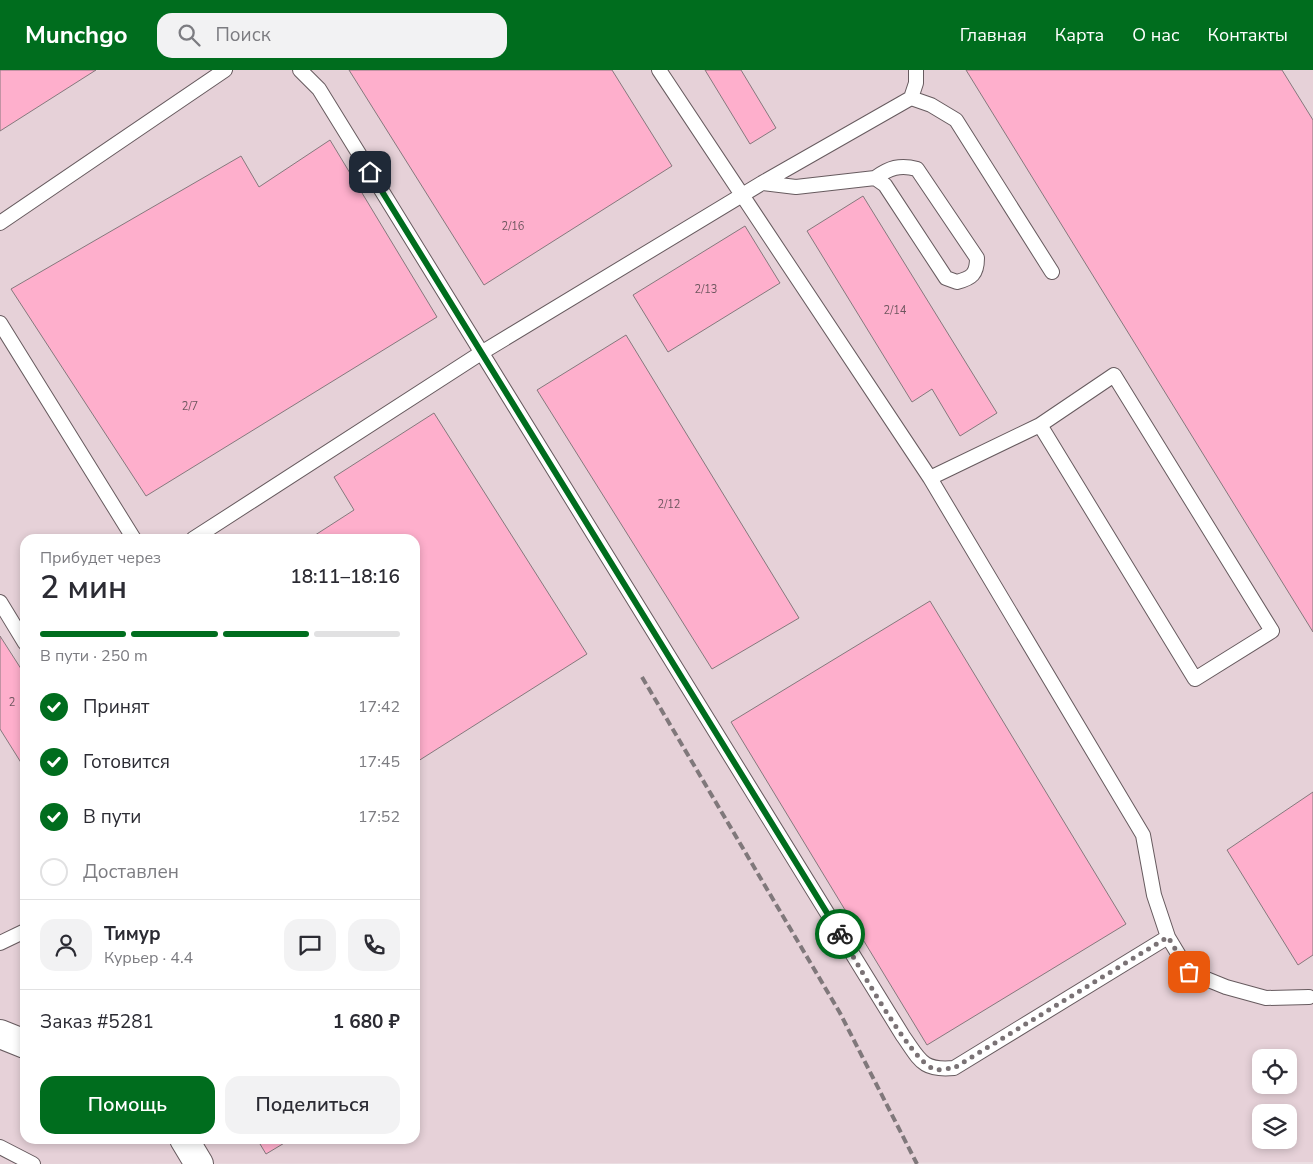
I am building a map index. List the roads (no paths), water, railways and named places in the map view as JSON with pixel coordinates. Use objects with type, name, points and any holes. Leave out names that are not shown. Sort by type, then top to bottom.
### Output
[{"type":"street","points":[[0,1034],[20,1042]]},
{"type":"street","points":[[187,1144],[199,1164]]},
{"type":"lane","points":[[0,223],[224,70]]},
{"type":"lane","points":[[300,70],[319,89],[903,1036],[922,1061],[935,1070],[954,1068],[1168,937]]},
{"type":"lane","points":[[659,70],[930,478],[1143,835],[1154,895],[1168,937],[1189,972],[1226,987],[1266,998],[1309,997]]},
{"type":"lane","points":[[201,534],[481,353],[762,183],[911,98],[916,83],[916,70]]},
{"type":"lane","points":[[911,98],[931,105],[956,120],[1052,272]]},
{"type":"lane","points":[[762,183],[796,187],[876,178],[888,168],[907,166],[917,169],[977,258],[977,269],[971,278],[957,282],[946,278],[885,185],[876,178]]},
{"type":"lane","points":[[0,323],[131,534]]},
{"type":"lane","points":[[930,478],[1040,425],[1114,376],[1272,631],[1195,680],[1040,425]]},
{"type":"lane","points":[[0,602],[20,635]]},
{"type":"lane","points":[[0,943],[20,933]]},
{"type":"lane","points":[[0,1147],[34,1164]]},
{"type":"railway","points":[[642,677],[840,1013],[917,1164]]}]
